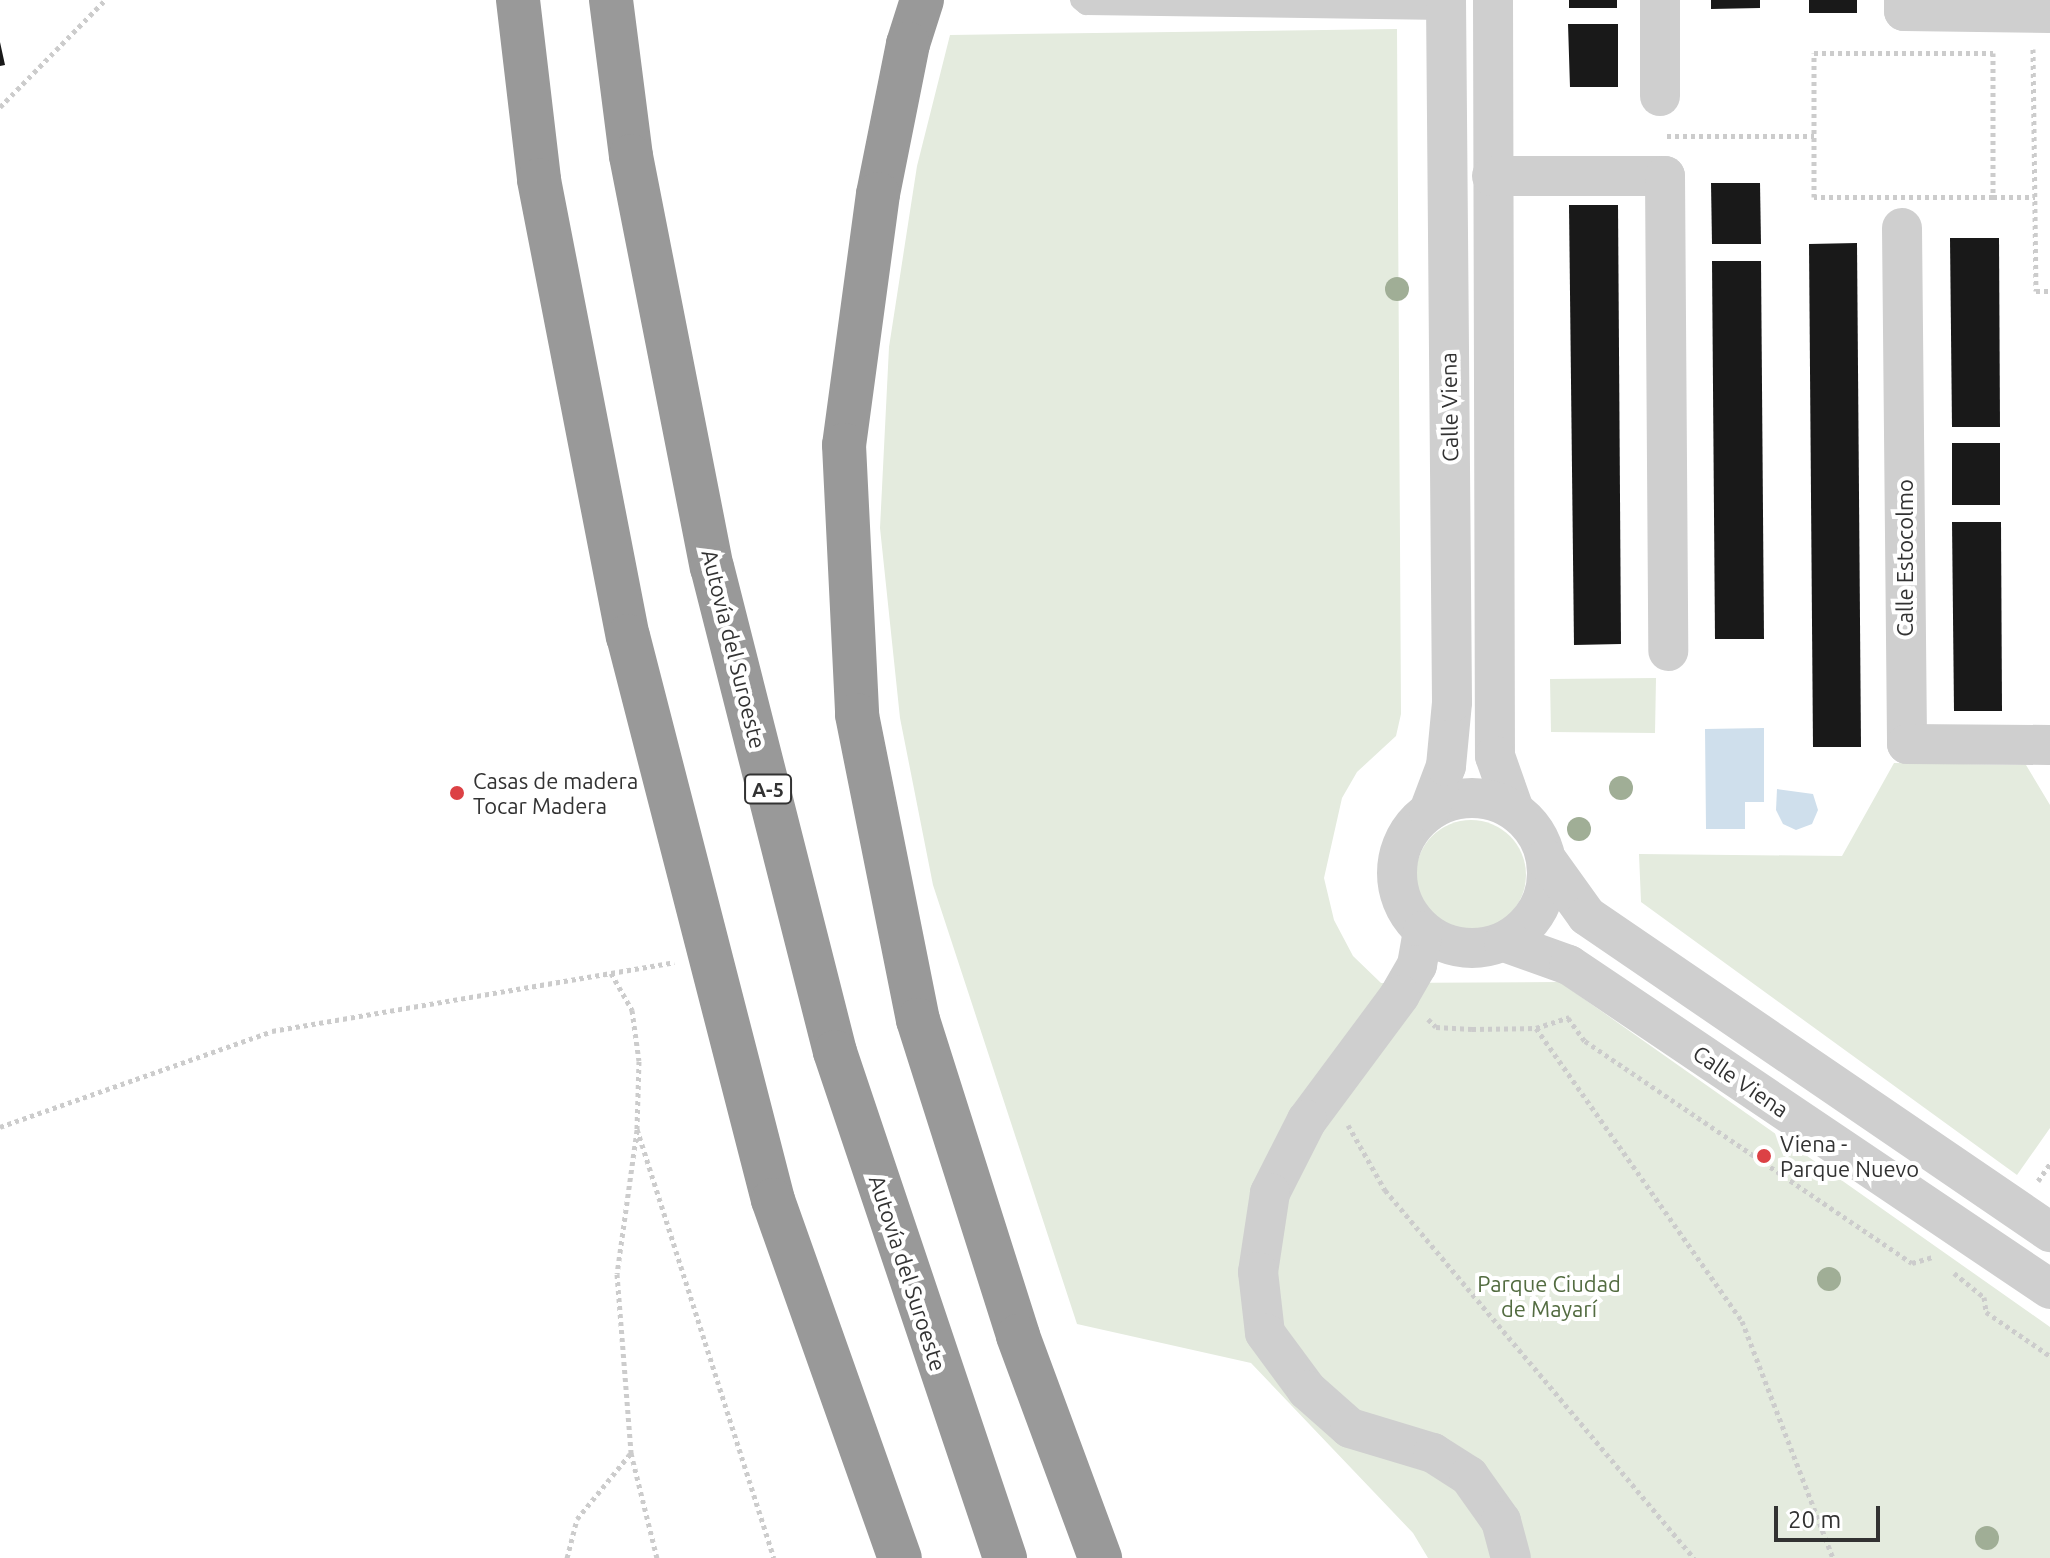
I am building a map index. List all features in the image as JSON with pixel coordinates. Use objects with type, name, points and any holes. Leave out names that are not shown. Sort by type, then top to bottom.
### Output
[{"type":"highway","points":[[487,0],[528,106]]},
{"type":"highway","points":[[518,0],[528,106],[628,636],[773,1200],[900,1558]]},
{"type":"highway","name":"Autovía del Suroeste","points":[[611,0],[631,156],[712,567],[835,1052],[1005,1558]]},
{"type":"highway","points":[[922,0],[908,44],[878,194],[844,445],[857,715],[918,1020],[1018,1336],[1100,1558]]},
{"type":"street","name":"Calle Viena","points":[[1493,0],[1495,756],[1514,810]]},
{"type":"street","points":[[1660,0],[1660,96]]},
{"type":"street","points":[[1904,0],[1904,11],[2042,12]]},
{"type":"street","name":"Calle Viena","points":[[1429,811],[1446,766],[1452,702],[1446,5]]},
{"type":"street","points":[[1492,176],[1665,176],[1668,651]]},
{"type":"street","name":"Calle Estocolmo","points":[[1902,228],[1907,744],[2050,745]]},
{"type":"street","points":[[1546,859],[1547,884],[1539,908],[1504,942],[1462,948],[1423,931],[1408,913],[1396,869],[1401,846],[1429,811],[1471,797],[1514,810],[1529,823],[1546,859],[1587,916],[2050,1232]]},
{"type":"street","points":[[1423,931],[1417,965],[1400,995],[1307,1120],[1270,1193],[1258,1272],[1265,1333],[1307,1390],[1350,1428],[1433,1453],[1469,1476],[1501,1521],[1511,1558]]},
{"type":"street","name":"Calle Viena","points":[[1504,942],[1569,965],[2050,1289]]},
{"type":"lane","points":[[1080,0],[1086,5],[1446,5]]},
{"type":"path","points":[[0,107],[105,0]]},
{"type":"path","points":[[2042,12],[2035,197],[2036,291],[2050,291]]},
{"type":"path","points":[[1993,197],[1993,53],[1814,53],[1814,197],[1993,197],[2035,197]]},
{"type":"path","points":[[0,1127],[272,1031],[710,956]]},
{"type":"path","points":[[611,973],[632,1010],[639,1061],[637,1129],[617,1274],[631,1453],[657,1558]]},
{"type":"path","points":[[1400,995],[1436,1027],[1536,1028],[1568,1018],[1607,990]]},
{"type":"path","points":[[1568,1018],[1585,1041],[1912,1263],[1933,1257],[1984,1297],[1986,1312],[2050,1356]]},
{"type":"path","points":[[1536,1028],[1742,1321],[1833,1558]]},
{"type":"path","points":[[1328,1091],[1385,1190],[1694,1558]]},
{"type":"path","points":[[637,1129],[774,1558]]},
{"type":"path","points":[[567,1558],[577,1519],[631,1453]]},
{"type":"green space","name":"Parque Ciudad de Mayarí","points":[[1397,29],[1401,714],[1396,736],[1357,772],[1342,798],[1324,878],[1334,920],[1353,956],[1381,983],[1560,982],[2050,1327],[2050,1558],[1428,1558],[1413,1533],[1251,1363],[1077,1324],[933,885],[900,718],[880,528],[889,347],[917,166],[950,35]]},
{"type":"green space","points":[[1656,678],[1655,733],[1551,732],[1550,679]]},
{"type":"green space","points":[[1894,763],[2026,765],[2050,805],[2050,1128],[2017,1175],[1641,902],[1639,854],[1842,856]]},
{"type":"green space","points":[[1471,820],[1492,824],[1510,836],[1522,854],[1526,875],[1522,896],[1510,914],[1492,926],[1471,930],[1450,926],[1432,914],[1420,896],[1416,875],[1420,854],[1432,836],[1450,824]]},
{"type":"water","points":[[1764,728],[1764,802],[1745,802],[1745,829],[1706,829],[1705,729]]},
{"type":"water","points":[[1777,789],[1813,794],[1818,810],[1812,824],[1796,830],[1783,824],[1776,810]]},
{"type":"building","points":[[1569,0],[1617,0],[1617,8],[1569,8]]},
{"type":"building","points":[[1711,0],[1760,0],[1760,8],[1711,9]]},
{"type":"building","points":[[1809,0],[1857,0],[1857,13],[1809,13]]},
{"type":"building","points":[[1568,24],[1618,24],[1618,87],[1570,87]]},
{"type":"building","points":[[0,42],[5,65],[0,66]]},
{"type":"building","points":[[1711,183],[1760,183],[1761,244],[1712,244]]},
{"type":"building","points":[[1569,205],[1618,205],[1621,644],[1574,645]]},
{"type":"building","points":[[1950,238],[1999,238],[2000,427],[1952,427]]},
{"type":"building","points":[[1857,243],[1861,747],[1813,747],[1809,244]]},
{"type":"building","points":[[1712,261],[1761,261],[1764,639],[1715,639]]},
{"type":"building","points":[[1952,443],[2000,443],[2000,505],[1952,505]]},
{"type":"building","points":[[1952,522],[2001,522],[2002,711],[1954,711]]},
{"type":"place","name":"Casas de madera Tocar Madera","points":[[457,793]]},
{"type":"place","name":"Viena - Parque Nuevo","points":[[1764,1156]]}]
